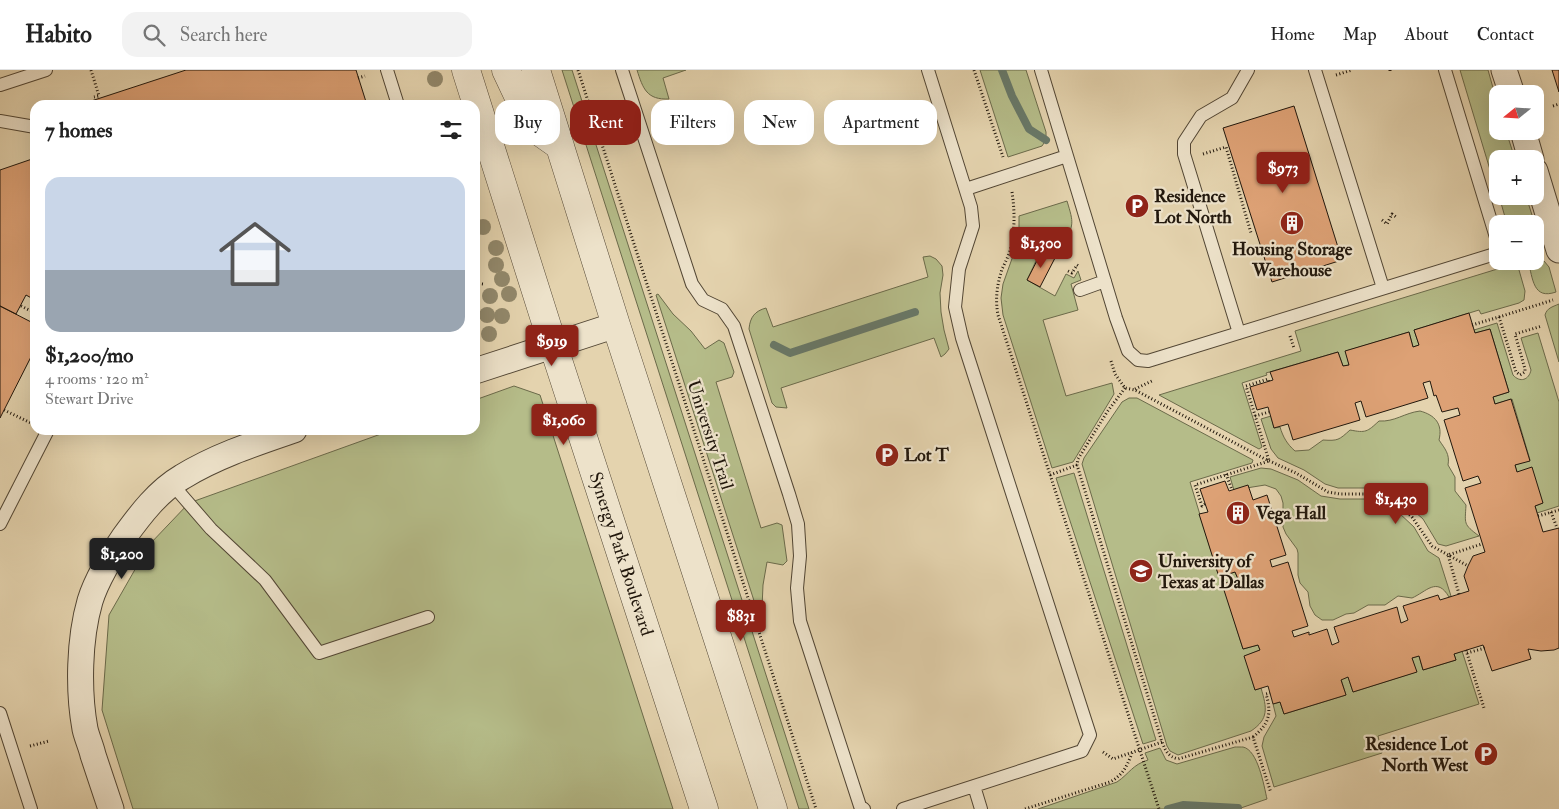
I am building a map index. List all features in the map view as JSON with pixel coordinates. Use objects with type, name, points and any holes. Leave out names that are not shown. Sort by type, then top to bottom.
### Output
[{"type":"street","name":"Synergy Park Boulevard","points":[[466,70],[475,100]]},
{"type":"street","points":[[506,70],[533,128],[560,146]]},
{"type":"street","points":[[536,70],[616,325],[773,809]]},
{"type":"street","points":[[1504,70],[1509,85]]},
{"type":"street","name":"Synergy Park Boulevard","points":[[480,114],[704,809]]},
{"type":"street","points":[[1542,205],[1550,242]]},
{"type":"street","points":[[480,369],[616,325]]},
{"type":"street","points":[[111,809],[86,731],[81,700],[84,635],[90,600],[105,569],[137,518],[172,484],[190,472],[281,435]]},
{"type":"lane","points":[[0,85],[46,70]]},
{"type":"lane","points":[[386,70],[396,100]]},
{"type":"lane","points":[[622,70],[692,284],[703,300],[722,309],[734,326],[771,437],[798,524],[800,556],[797,588],[800,621],[860,806],[864,809]]},
{"type":"lane","points":[[903,809],[1082,751],[1090,735],[962,338],[955,307],[960,269],[973,226],[971,207],[928,70]]},
{"type":"lane","points":[[1041,70],[1128,352],[1138,360],[1148,361],[1489,255]]},
{"type":"lane","points":[[1239,332],[1184,154],[1184,142],[1201,116],[1232,98],[1248,70]]},
{"type":"lane","points":[[1315,70],[1383,288]]},
{"type":"lane","points":[[1445,70],[1489,215]]},
{"type":"lane","points":[[0,121],[30,125]]},
{"type":"lane","points":[[966,189],[1066,156]]},
{"type":"lane","points":[[1080,290],[1105,282]]},
{"type":"lane","points":[[0,524],[45,435]]},
{"type":"lane","points":[[172,484],[211,529],[266,580],[319,653],[428,617]]},
{"type":"lane","points":[[0,713],[31,809]]},
{"type":"lane","points":[[974,786],[981,809]]},
{"type":"path","points":[[91,70],[99,96],[94,97]]},
{"type":"path","name":"University Trail","points":[[578,70],[816,809]]},
{"type":"path","points":[[974,70],[1012,191],[1015,212],[1010,252],[1002,270],[997,289],[998,315],[1159,809]]},
{"type":"path","points":[[358,78],[365,76]]},
{"type":"path","points":[[1552,106],[1559,104]]},
{"type":"path","points":[[1186,160],[1226,147],[1240,186],[1251,233]]},
{"type":"path","points":[[1472,325],[1553,300]]},
{"type":"path","points":[[20,306],[30,311]]},
{"type":"path","points":[[1499,317],[1516,372],[1520,375],[1525,372],[1525,369],[1516,334],[1542,326]]},
{"type":"path","points":[[1269,382],[1268,379],[1246,386],[1269,461]]},
{"type":"path","points":[[1270,693],[1266,694],[1270,716],[1263,729],[1253,737],[1178,759],[1170,757],[1165,751],[1077,465],[1078,460],[1102,420],[1125,388],[1135,390],[1269,461],[1296,473],[1328,492],[1370,494],[1391,502],[1402,508],[1412,517],[1432,546],[1468,566]]},
{"type":"path","points":[[4,410],[30,423]]},
{"type":"path","points":[[1255,416],[1269,412]]},
{"type":"path","points":[[1205,504],[1202,506],[1195,485],[1269,461]]},
{"type":"path","points":[[1050,474],[1077,465]]},
{"type":"path","points":[[1226,474],[1232,490]]},
{"type":"path","points":[[1538,516],[1559,510]]},
{"type":"path","points":[[1551,512],[1556,528]]},
{"type":"path","points":[[1448,555],[1482,544]]},
{"type":"path","points":[[1448,555],[1459,594]]},
{"type":"path","points":[[1484,648],[1466,651],[1484,708]]},
{"type":"path","points":[[1253,737],[1271,793]]},
{"type":"path","points":[[1105,754],[1113,759],[1162,742]]},
{"type":"path","points":[[1025,809],[1110,782],[1124,772],[1132,753]]},
{"type":"green space","points":[[562,70],[572,70],[582,100],[572,100]]},
{"type":"green space","points":[[637,70],[686,70],[663,78],[669,99],[662,99],[656,98],[647,92],[641,83]]},
{"type":"green space","points":[[980,70],[1026,70],[1046,132],[1046,140],[1042,146],[1008,157]]},
{"type":"green space","points":[[1460,70],[1488,70],[1492,85],[1489,85],[1489,140],[1509,140],[1512,150],[1489,150],[1489,166]]},
{"type":"green space","points":[[586,145],[596,145],[809,809],[799,809]]},
{"type":"green space","points":[[1067,201],[1072,224],[1063,246],[1049,246],[1044,250],[1036,261],[1027,280],[1055,296],[1066,274],[1074,278],[1078,271],[1081,280],[1071,284],[1078,310],[1043,320],[1066,396],[1112,383],[1114,394],[1073,462],[1052,468],[1003,315],[1001,298],[1003,284],[1019,232],[1019,216]]},
{"type":"green space","points":[[1502,205],[1529,205],[1532,215],[1504,215]]},
{"type":"green space","points":[[930,256],[936,259],[942,266],[941,312],[949,349],[945,354],[941,357],[934,338],[781,388],[787,408],[776,407],[772,403],[749,329],[752,318],[756,313],[766,308],[773,327],[928,277],[923,257]]},
{"type":"green space","points":[[1544,261],[1549,267],[1556,292],[1543,293],[1538,290],[1530,270],[1544,270]]},
{"type":"green space","points":[[1494,270],[1519,270],[1525,291],[1524,300],[1519,303],[1481,314],[1479,310],[1414,330],[1419,345],[1413,347],[1409,332],[1346,351],[1349,365],[1343,366],[1338,352],[1266,373],[1267,375],[1242,383],[1262,447],[1259,449],[1159,395],[1301,351],[1295,331]]},
{"type":"green space","points":[[658,294],[673,314],[691,331],[705,349],[719,340],[724,343],[734,372],[732,377],[716,382],[761,528],[777,523],[782,525],[787,561],[783,565],[767,562],[762,608],[756,607],[656,295]]},
{"type":"green space","points":[[1559,304],[1559,362],[1545,315],[1548,309]]},
{"type":"green space","points":[[1497,323],[1513,375],[1521,380],[1528,376],[1531,370],[1521,338],[1538,333],[1559,402],[1559,506],[1537,513],[1535,506],[1543,503],[1517,472],[1515,465],[1530,460],[1512,399],[1495,404],[1493,397],[1509,392],[1490,329],[1475,333],[1474,330]]},
{"type":"green space","points":[[514,386],[540,395],[673,809],[133,809],[102,710],[109,615],[149,545],[189,503],[378,435],[480,435],[480,398]]},
{"type":"green space","points":[[1129,398],[1137,398],[1253,460],[1252,463],[1190,482],[1219,577],[1235,572],[1238,579],[1223,584],[1243,649],[1258,645],[1260,650],[1245,656],[1255,690],[1261,688],[1265,701],[1264,717],[1257,727],[1251,731],[1178,755],[1170,751],[1167,746],[1082,464],[1084,458],[1122,402]]},
{"type":"green space","points":[[1420,411],[1430,415],[1439,425],[1439,440],[1446,452],[1448,465],[1455,477],[1455,491],[1466,505],[1466,523],[1479,536],[1446,546],[1438,544],[1423,519],[1406,504],[1387,494],[1368,488],[1338,488],[1325,484],[1304,470],[1278,458],[1271,449],[1261,419],[1271,416],[1274,428],[1280,427],[1282,434],[1295,451],[1309,450],[1323,440],[1338,439],[1350,430],[1366,431],[1379,421],[1390,420]]},
{"type":"green space","points":[[1261,468],[1271,469],[1298,480],[1321,496],[1340,499],[1366,499],[1398,512],[1414,527],[1428,551],[1439,558],[1451,596],[1449,597],[1440,587],[1431,587],[1412,598],[1398,596],[1385,605],[1368,605],[1354,613],[1346,614],[1333,620],[1322,620],[1315,615],[1310,606],[1308,592],[1300,583],[1297,549],[1283,527],[1283,503],[1281,496],[1276,489],[1265,485],[1234,490],[1230,477]]},
{"type":"green space","points":[[1074,473],[1156,740],[1143,744],[1056,478]]},
{"type":"green space","points":[[1462,651],[1479,704],[1378,736],[1382,753],[1274,787],[1262,746],[1264,737],[1276,716],[1273,704],[1280,702],[1284,714],[1346,695],[1341,679],[1348,677],[1353,692],[1416,672],[1412,658],[1419,656],[1423,670],[1456,660],[1454,654]]},
{"type":"green space","points":[[1235,747],[1243,747],[1253,755],[1260,769],[1267,799],[1238,809],[1038,809],[1117,782],[1135,767],[1148,760],[1145,753],[1160,748],[1166,760],[1177,764]]},
{"type":"building","points":[[186,70],[356,70],[365,100],[94,100]]},
{"type":"building","points":[[1552,70],[1559,70],[1559,92]]},
{"type":"building","name":"Housing Storage Warehouse","points":[[1294,106],[1342,260],[1272,282],[1223,128]]},
{"type":"building","points":[[30,160],[30,297],[26,295],[16,314],[0,306],[0,170]]},
{"type":"building","points":[[1042,251],[1055,258],[1040,287],[1027,280]]},
{"type":"building","points":[[0,306],[30,321],[30,359],[0,418]]},
{"type":"building","name":"Vega Hall","points":[[1469,313],[1475,333],[1490,329],[1509,392],[1493,397],[1495,404],[1511,399],[1530,461],[1515,465],[1517,472],[1532,467],[1543,503],[1535,506],[1543,532],[1559,528],[1559,648],[1541,651],[1528,649],[1531,659],[1492,671],[1483,645],[1454,654],[1456,660],[1423,670],[1419,656],[1412,658],[1417,672],[1353,692],[1348,677],[1341,680],[1346,695],[1284,714],[1280,702],[1273,704],[1268,686],[1255,690],[1244,656],[1260,650],[1258,645],[1243,649],[1222,584],[1238,579],[1235,572],[1219,577],[1199,514],[1208,512],[1200,489],[1225,481],[1229,491],[1248,485],[1253,500],[1267,495],[1286,555],[1270,560],[1272,567],[1288,562],[1308,626],[1292,631],[1294,637],[1309,632],[1309,635],[1327,629],[1332,645],[1339,642],[1334,627],[1397,607],[1401,623],[1408,620],[1403,606],[1438,595],[1440,600],[1469,591],[1464,576],[1468,566],[1473,556],[1485,552],[1465,488],[1481,483],[1478,476],[1463,481],[1444,420],[1460,415],[1458,408],[1442,412],[1436,395],[1434,396],[1430,381],[1423,383],[1428,398],[1366,417],[1361,401],[1355,403],[1360,420],[1293,440],[1288,424],[1274,428],[1268,407],[1257,410],[1250,387],[1273,380],[1270,372],[1338,352],[1343,366],[1349,365],[1345,351],[1409,332],[1413,347],[1419,345],[1414,330]]},
{"type":"waterway","points":[[1002,70],[1012,96],[1029,129],[1046,140]]},
{"type":"waterway","points":[[774,345],[790,353],[915,312]]},
{"type":"waterway","points":[[1168,809],[1183,805],[1238,808]]},
{"type":"place","name":"Residence Lot North","points":[[1137,206]]},
{"type":"place","name":"Housing Storage Warehouse","points":[[1292,223]]},
{"type":"place","name":"Lot T","points":[[887,455]]},
{"type":"place","name":"Vega Hall","points":[[1238,513]]},
{"type":"place","name":"University of Texas at Dallas","points":[[1141,571]]},
{"type":"place","name":"Residence Lot North West","points":[[1486,754]]}]
